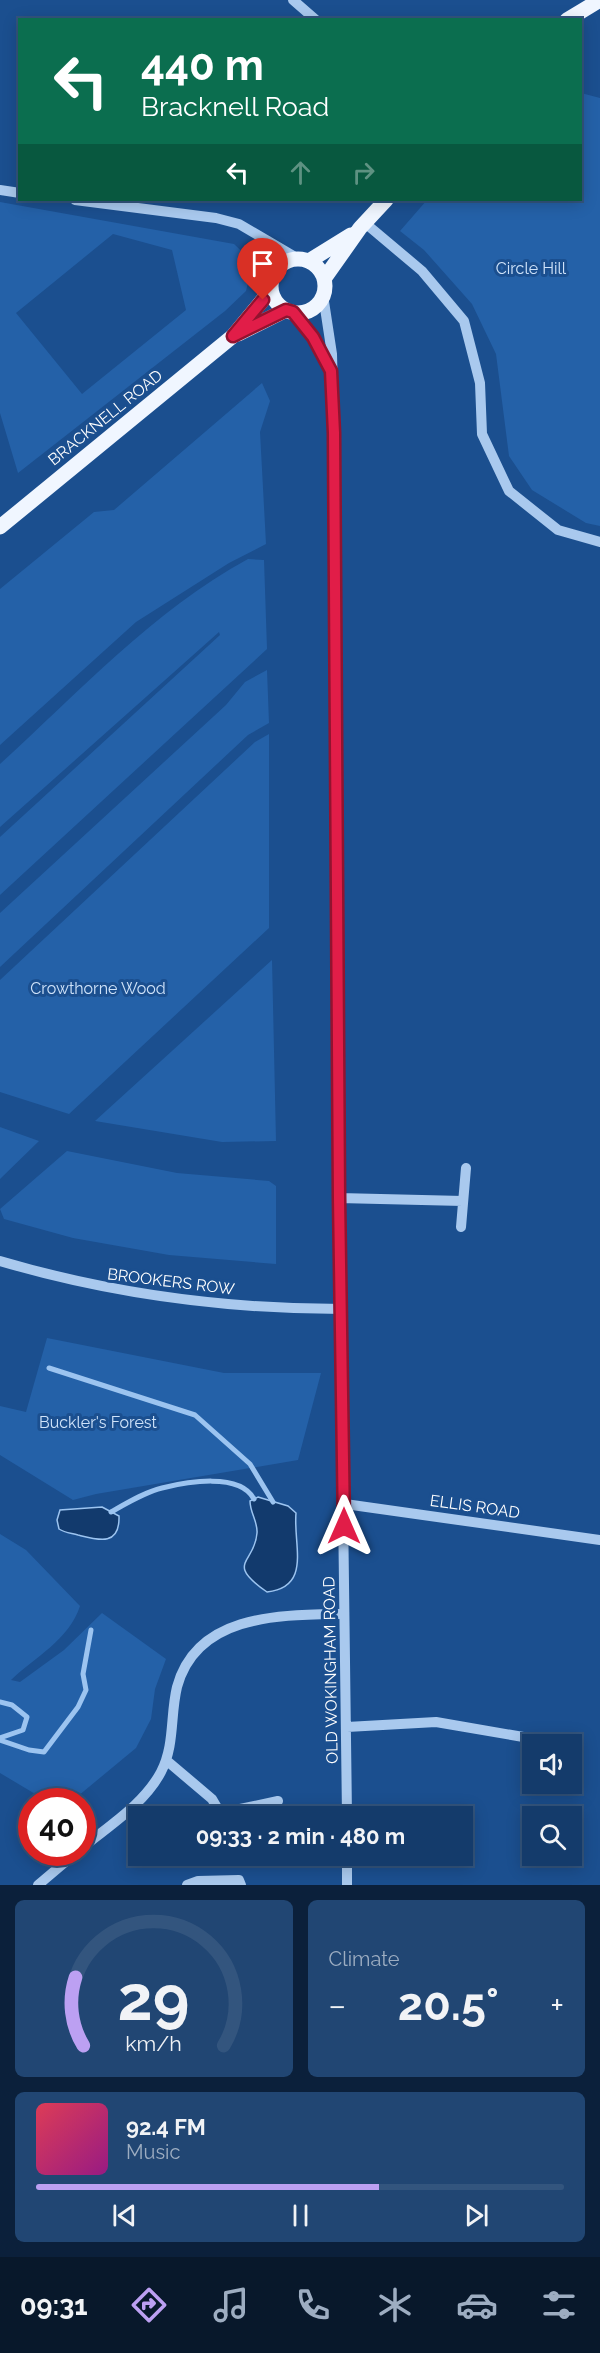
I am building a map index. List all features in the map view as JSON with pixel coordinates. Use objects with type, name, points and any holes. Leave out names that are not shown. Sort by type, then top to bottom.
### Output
[{"type":"main road","points":[[570,18],[600,0]]},
{"type":"main road","points":[[363,225],[303,260],[281,264],[275,271],[271,290],[279,306],[290,311],[311,309],[323,295],[324,279],[363,225],[385,201]]},
{"type":"main road","points":[[303,260],[316,265],[324,279]]},
{"type":"main road","name":"BRACKNELL ROAD","points":[[0,527],[233,336],[271,290]]},
{"type":"main road","name":"BRACKNELL ROAD","points":[[233,336],[290,311]]},
{"type":"street","points":[[293,0],[314,18]]},
{"type":"street","points":[[0,190],[18,193]]},
{"type":"street","points":[[83,201],[216,218],[239,224],[303,260]]},
{"type":"street","points":[[363,225],[422,272],[464,321],[480,383],[482,434],[509,491],[558,530],[600,542]]},
{"type":"street","points":[[259,236],[275,271]]},
{"type":"street","name":"OLD WOKINGHAM ROAD","points":[[323,295],[331,338],[337,673],[339,1198],[345,1504],[343,1614],[347,1806]]},
{"type":"street","name":"OLD WOKINGHAM ROAD","points":[[290,311],[313,337],[331,371]]},
{"type":"street","points":[[460,1227],[466,1168]]},
{"type":"street","points":[[339,1198],[463,1201]]},
{"type":"street","name":"BROOKERS ROW","points":[[0,1261],[132,1294],[199,1302],[342,1309]]},
{"type":"street","name":"ELLIS ROAD","points":[[345,1504],[600,1540]]},
{"type":"street","points":[[96,1836],[148,1792],[172,1745],[173,1708],[182,1672],[196,1652],[210,1638],[241,1623],[343,1614]]},
{"type":"street","points":[[347,1727],[436,1722],[522,1737]]},
{"type":"street","points":[[166,1760],[212,1799],[216,1806]]},
{"type":"street","points":[[255,1806],[278,1800]]},
{"type":"street","points":[[39,1885],[61,1866]]},
{"type":"street","points":[[347,1866],[347,1885]]},
{"type":"street","points":[[187,1885],[198,1881],[239,1880],[241,1885]]},
{"type":"green space","name":"Circle Hill","points":[[582,93],[600,98],[600,526],[586,523],[532,490],[509,456],[496,354],[472,304],[424,250],[400,231],[426,201],[582,201]]},
{"type":"green space","points":[[0,202],[234,244],[253,262],[246,291],[225,311],[18,473],[0,413]],"holes":[[[113,234],[172,250],[186,310],[82,394],[16,313]]]},
{"type":"green space","points":[[262,383],[270,401],[260,432],[266,544],[229,563],[136,622],[0,745],[0,589],[94,512],[114,510]]},
{"type":"green space","points":[[248,559],[264,560],[267,649],[0,895],[0,837],[220,635],[219,632],[0,827],[0,764],[88,681],[149,628],[213,580]]},
{"type":"green space","name":"Crowthorne Wood","points":[[267,670],[269,723],[248,735],[0,967],[0,913],[226,705],[245,682]]},
{"type":"green space","name":"Crowthorne Wood","points":[[269,734],[269,928],[69,1114],[0,1092],[0,980],[255,742]]},
{"type":"green space","name":"Crowthorne Wood","points":[[272,960],[276,1141],[222,1142],[95,1121]]},
{"type":"green space","points":[[0,1127],[39,1141],[0,1179]]},
{"type":"green space","points":[[67,1151],[177,1173],[269,1181],[276,1186],[276,1264],[169,1255],[73,1238],[4,1219],[0,1209]]},
{"type":"green space","name":"Buckler's Forest","points":[[47,1338],[224,1373],[321,1373],[298,1460],[96,1494],[73,1500],[0,1455],[0,1406],[26,1412]]},
{"type":"green space","points":[[0,1534],[26,1550],[80,1606],[75,1618],[60,1638],[11,1680],[20,1682],[64,1650],[102,1613],[166,1659],[155,1689],[151,1719],[136,1748],[88,1788],[25,1788],[0,1773]]},
{"type":"shaded area","points":[[258,1497],[288,1506],[296,1513],[297,1563],[295,1573],[290,1582],[281,1588],[267,1592],[254,1582],[244,1568],[257,1533],[250,1501]]},
{"type":"shaded area","points":[[102,1507],[119,1516],[116,1533],[112,1537],[93,1538],[59,1529],[57,1520],[60,1510]]},
{"type":"waterway","points":[[49,1368],[195,1415],[250,1464],[273,1502]]},
{"type":"waterway","points":[[111,1512],[156,1490],[198,1482],[212,1481],[237,1485],[254,1499]]},
{"type":"waterway","points":[[0,1740],[29,1750],[44,1752],[78,1707],[86,1690],[83,1674],[91,1630]]},
{"type":"waterway","points":[[0,1702],[12,1705],[27,1717],[23,1730],[0,1738]]},
{"type":"route","points":[[263,300],[233,336],[286,310],[293,312],[313,337],[331,371],[337,673],[339,1198],[344,1526]]}]
